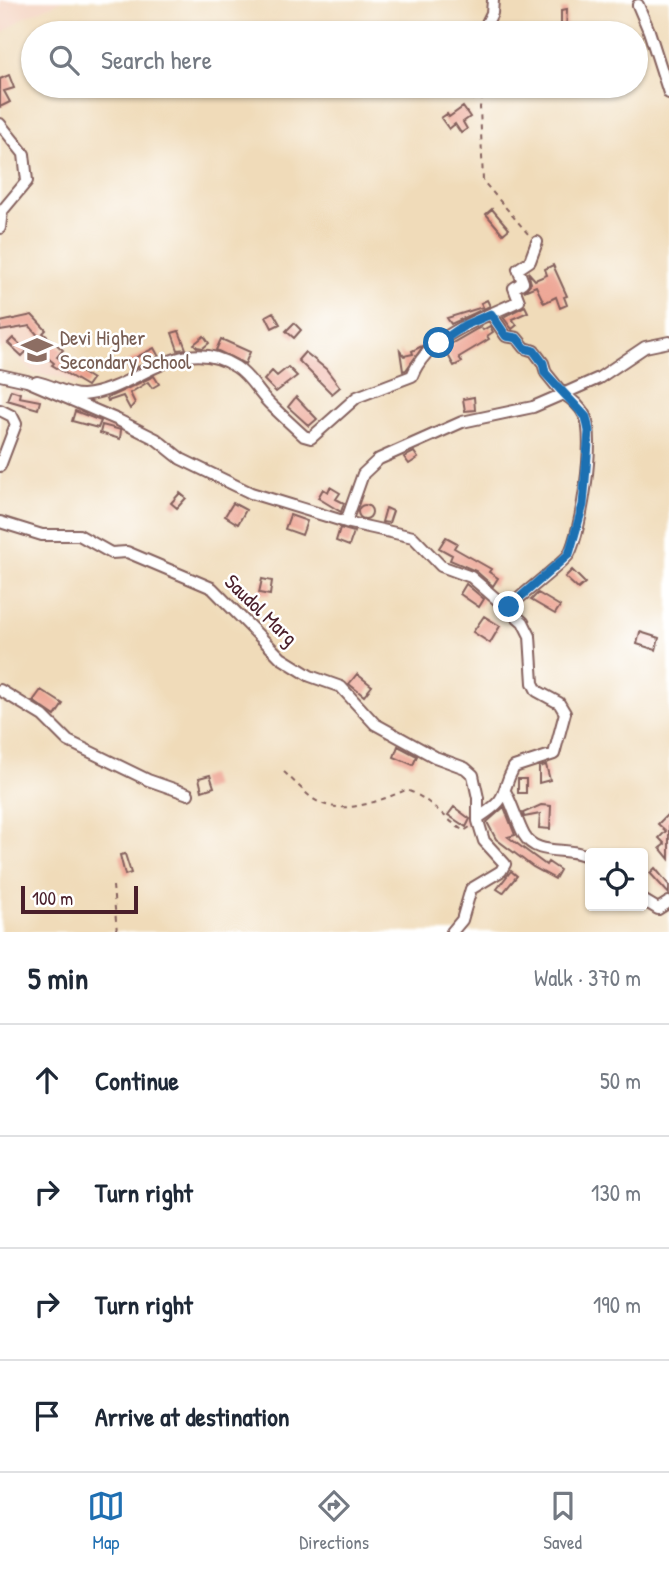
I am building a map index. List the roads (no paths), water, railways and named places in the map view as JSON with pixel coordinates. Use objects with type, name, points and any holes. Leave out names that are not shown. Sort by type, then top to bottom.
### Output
[{"type":"street","points":[[488,21],[493,0]]},
{"type":"street","points":[[638,5],[644,21]]},
{"type":"street","points":[[648,33],[669,93]]},
{"type":"street","points":[[0,124],[24,155],[27,181],[2,211],[0,228]]},
{"type":"street","points":[[0,374],[53,385],[81,395],[106,390],[155,365],[186,357],[212,356],[247,376],[267,401],[307,438],[357,397],[405,381],[412,376],[417,364],[450,334],[519,301],[514,288],[523,282],[518,269],[530,261],[537,242]]},
{"type":"street","points":[[491,314],[506,336],[517,338],[525,348],[534,351],[543,363],[545,373],[563,394],[573,399],[586,417],[589,431],[583,505],[569,554],[509,607]]},
{"type":"street","points":[[346,522],[363,474],[379,459],[462,422],[533,407],[599,378],[645,347],[669,342]]},
{"type":"street","points":[[27,381],[118,420],[156,439],[181,459],[251,493],[346,522],[413,537],[441,566],[471,577],[509,607],[530,636],[533,683],[537,691],[559,703],[565,713],[554,754],[514,767],[506,793],[496,807],[478,820],[484,841],[505,859],[505,867],[471,889],[463,920],[452,932]]},
{"type":"street","points":[[0,410],[12,416],[16,424],[0,466]]},
{"type":"street","name":"Saudol Marg","points":[[0,522],[42,535],[79,535],[111,553],[127,552],[212,588],[281,658],[310,676],[341,687],[374,723],[435,757],[465,768],[473,775],[477,787],[478,820]]},
{"type":"street","points":[[0,691],[36,710],[68,741],[148,780],[188,794]]},
{"type":"street","points":[[506,793],[524,836],[533,845],[570,850],[585,856]]},
{"type":"street","points":[[648,903],[657,909],[669,902]]},
{"type":"place","name":"Devi Higher Secondary School","points":[[37,350]]}]
